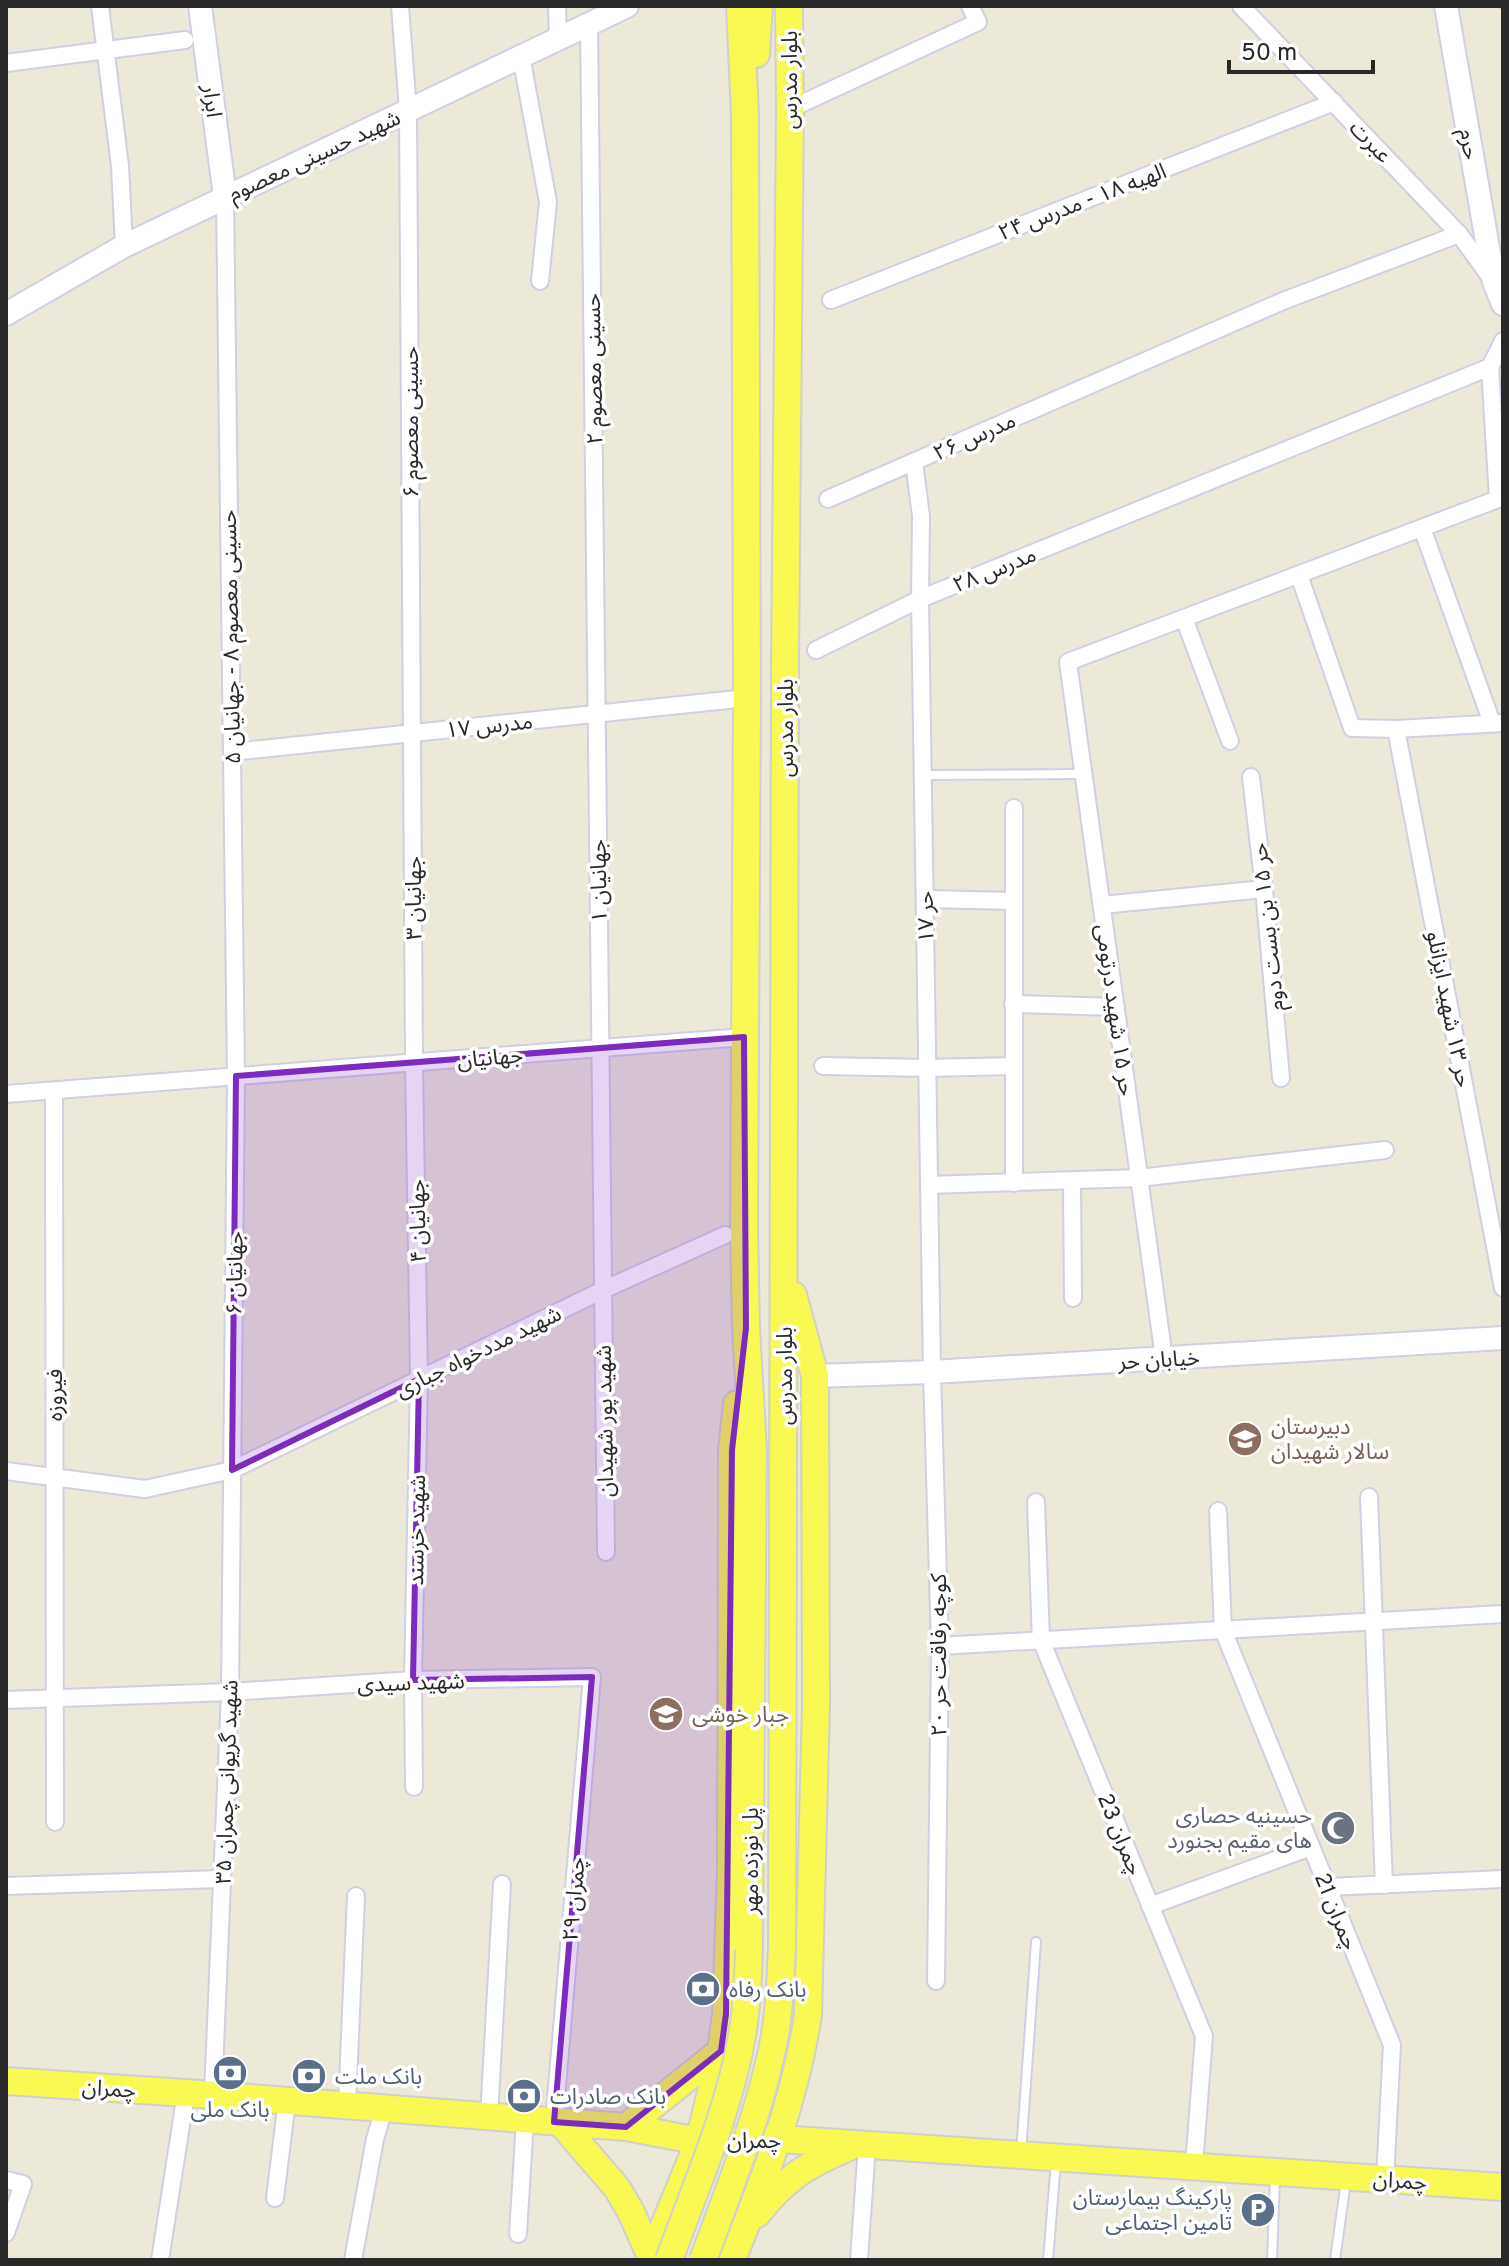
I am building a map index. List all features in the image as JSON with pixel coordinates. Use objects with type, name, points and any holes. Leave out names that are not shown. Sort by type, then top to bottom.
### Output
[{"type":"main road","name":"بلوار مدرس","points":[[740,6],[745,115],[746,1328],[753,1450]]},
{"type":"main road","points":[[745,115],[757,54],[759,6]]},
{"type":"main road","name":"بلوار مدرس","points":[[784,1451],[789,6]]},
{"type":"main road","points":[[732,2258],[779,2139],[801,2058],[808,2015],[816,1705],[815,1376],[784,1261]]},
{"type":"main road","points":[[656,2259],[662,2228],[699,2141],[721,2051],[726,2014],[731,1869],[732,1450],[746,1328]]},
{"type":"main road","name":"پل نوزده مهر","points":[[656,2259],[727,2100],[746,2009],[753,1450]]},
{"type":"main road","name":"پل نوزده مهر","points":[[703,2260],[759,2107],[778,2015],[782,1948],[784,1451]]},
{"type":"main road","points":[[726,2014],[739,2030],[764,2041],[790,2035],[808,2015]]},
{"type":"main road","points":[[626,2127],[721,2051]]},
{"type":"main road","name":"چمران","points":[[6,2081],[626,2127],[699,2141],[779,2139],[1503,2187]]},
{"type":"main road","points":[[558,2122],[617,2188],[656,2259]]},
{"type":"main road","points":[[745,2230],[770,2197],[794,2175],[814,2162],[861,2145]]},
{"type":"main road","points":[[662,2228],[675,2221],[690,2219],[705,2222],[718,2230],[728,2242],[732,2258]]},
{"type":"street","points":[[100,6],[120,166],[124,246]]},
{"type":"street","name":"ابرار","points":[[200,6],[225,197]]},
{"type":"street","name":"حسینی معصوم ۶","points":[[400,6],[408,110],[412,733]]},
{"type":"street","points":[[557,6],[558,39]]},
{"type":"street","name":"شهید حسینی معصوم","points":[[6,314],[124,246],[627,6]]},
{"type":"street","points":[[790,109],[978,22],[970,6]]},
{"type":"street","name":"عبرت","points":[[1241,6],[1459,234],[1494,282]]},
{"type":"street","name":"حرم","points":[[1446,6],[1494,282],[1503,304]]},
{"type":"street","name":"حسینی معصوم ۲","points":[[589,24],[596,714]]},
{"type":"street","points":[[6,63],[185,40]]},
{"type":"street","points":[[521,56],[548,202],[540,281]]},
{"type":"street","name":"الهیه ۱۸ - مدرس ۲۴","points":[[831,300],[1334,102]]},
{"type":"street","name":"حسینی معصوم ۸ - جهانیان ۵","points":[[225,197],[236,1076]]},
{"type":"street","name":"مدرس ۲۶","points":[[828,499],[1283,301],[1459,234]]},
{"type":"street","points":[[1230,741],[1184,618],[1498,499],[1490,367],[1503,341]]},
{"type":"street","name":"مدرس ۲۸","points":[[816,650],[920,599],[1490,367]]},
{"type":"street","name":"حر ۱۷","points":[[914,462],[921,516],[932,1372]]},
{"type":"street","points":[[1299,575],[1352,728],[1396,729],[1497,723],[1422,528]]},
{"type":"street","name":"حر ۱۵ شهید درتومی","points":[[1164,1358],[1068,662],[1184,618]]},
{"type":"street","name":"مدرس ۱۷","points":[[232,752],[747,698]]},
{"type":"street","name":"جهانیان ۱","points":[[596,714],[603,1290]]},
{"type":"street","name":"حر ۱۳ شهید ایزانلو","points":[[1396,729],[1503,1288]]},
{"type":"street","name":"جهانیان ۳","points":[[412,733],[414,1063]]},
{"type":"street","name":"حر ۱۵ بن بست دوم","points":[[1251,777],[1281,1078]]},
{"type":"street","points":[[1014,808],[1014,1183]]},
{"type":"street","points":[[1102,905],[1264,889]]},
{"type":"street","points":[[925,899],[1014,901]]},
{"type":"street","points":[[1013,1004],[1116,1007]]},
{"type":"street","name":"جهانیان","points":[[6,1094],[744,1037]]},
{"type":"street","name":"جهانیان ۴","points":[[414,1063],[419,1379]]},
{"type":"street","points":[[823,1066],[1014,1066]]},
{"type":"street","name":"جهانیان ۶","points":[[232,1470],[236,1076]]},
{"type":"street","name":"فیروزه","points":[[54,1091],[55,1822]]},
{"type":"street","points":[[929,1185],[1139,1178],[1385,1150]]},
{"type":"street","points":[[1072,1181],[1073,1298]]},
{"type":"street","name":"شهید مددخواه جباری","points":[[6,1471],[145,1489],[232,1470],[603,1290],[725,1235]]},
{"type":"street","name":"شهید پور شهیدان","points":[[603,1290],[606,1552]]},
{"type":"street","name":"خیابان حر","points":[[815,1376],[932,1372],[1503,1338]]},
{"type":"street","name":"کوچه رفاقت حر ۲۰","points":[[932,1372],[940,1646],[936,1981]]},
{"type":"street","name":"شهید خرسند","points":[[414,1787],[419,1379]]},
{"type":"street","name":"شهید گریوانی چمران ۳۵","points":[[213,2095],[230,1692],[232,1470]]},
{"type":"street","points":[[1369,1497],[1384,1885]]},
{"type":"street","name":"چمران 23","points":[[1036,1502],[1041,1640],[1204,2036],[1194,2166]]},
{"type":"street","name":"چمران 21","points":[[1218,1511],[1223,1630],[1392,2045],[1385,2179]]},
{"type":"street","points":[[940,1646],[1503,1614]]},
{"type":"street","name":"شهید سیدی","points":[[6,1700],[230,1692],[413,1680],[592,1677]]},
{"type":"street","name":"چمران ۲۹","points":[[558,2122],[592,1677]]},
{"type":"street","points":[[1150,1906],[1311,1847]]},
{"type":"street","points":[[6,1886],[222,1879]]},
{"type":"street","points":[[1328,1887],[1503,1879]]},
{"type":"street","points":[[489,2117],[502,1884]]},
{"type":"street","points":[[347,2105],[356,1896]]},
{"type":"street","points":[[160,2260],[186,2093]]},
{"type":"street","points":[[275,2198],[287,2101]]},
{"type":"street","points":[[353,2260],[375,2139],[384,2109]]},
{"type":"street","points":[[518,2234],[525,2120]]},
{"type":"street","points":[[859,2260],[861,2145]]},
{"type":"street","points":[[6,2180],[23,2184],[6,2233]]},
{"type":"lane","points":[[923,775],[1084,774]]},
{"type":"lane","points":[[1021,2155],[1036,1942]]},
{"type":"lane","points":[[1048,2260],[1056,2157]]},
{"type":"lane","points":[[1272,2260],[1276,2172]]},
{"type":"lane","points":[[1335,2260],[1347,2176]]},
{"type":"path","points":[[1489,6],[1503,8]]},
{"type":"highlighted area","points":[[744,1037],[746,1328],[732,1450],[726,2014],[721,2051],[626,2127],[554,2122],[592,1677],[413,1680],[419,1379],[232,1470],[236,1076]]},
{"type":"place","name":"دبیرستان سالار شهیدان","points":[[1245,1439]]},
{"type":"place","name":"جبار خوشی","points":[[666,1714]]},
{"type":"place","name":"حسینیه حصاری های مقیم بجنورد","points":[[1338,1828]]},
{"type":"place","name":"بانک رفاه","points":[[703,1989]]},
{"type":"place","name":"بانک ملی","points":[[230,2073]]},
{"type":"place","name":"بانک ملت","points":[[309,2076]]},
{"type":"place","name":"بانک صادرات","points":[[524,2096]]},
{"type":"place","name":"پارکینگ بیمارستان تامین اجتماعی","points":[[1258,2210]]}]
